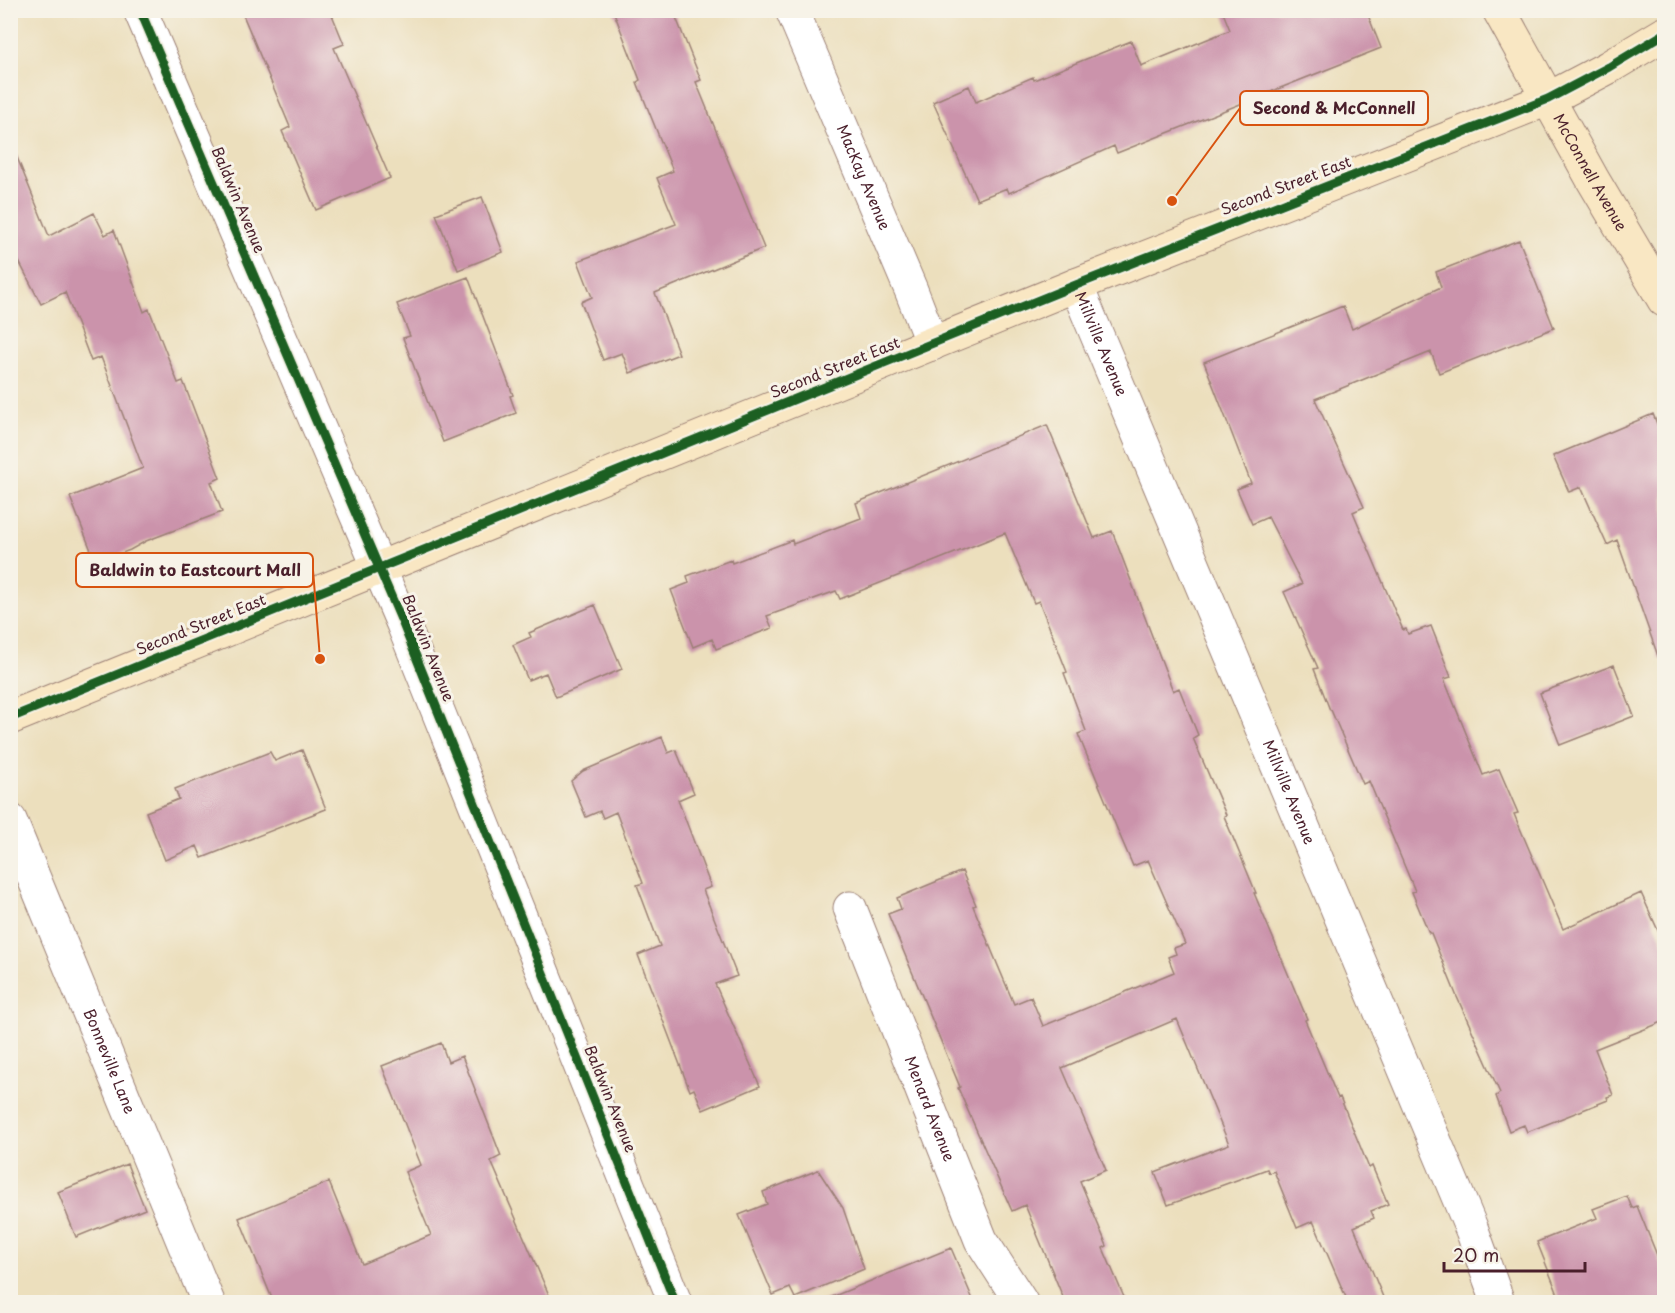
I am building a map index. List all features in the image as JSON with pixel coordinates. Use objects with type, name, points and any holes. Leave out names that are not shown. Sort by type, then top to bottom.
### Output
[{"type":"main road","name":"McConnell Avenue","points":[[1499,10],[1593,180],[1665,300]]},
{"type":"main road","name":"Second Street East","points":[[10,718],[1076,285],[1548,99],[1665,34]]},
{"type":"street","name":"Baldwin Avenue","points":[[140,10],[380,569],[675,1302]]},
{"type":"street","name":"MacKay Avenue","points":[[792,10],[932,344]]},
{"type":"street","name":"Millville Avenue","points":[[1076,285],[1472,1230],[1498,1302]]},
{"type":"street","name":"Bonneville Lane","points":[[10,820],[207,1302]]},
{"type":"street","name":"Menard Avenue","points":[[849,908],[981,1240],[1021,1302]]},
{"type":"building","points":[[241,10],[330,10],[344,44],[334,48],[390,178],[316,210],[282,131],[290,127]]},
{"type":"building","points":[[613,10],[673,10],[701,80],[696,82],[764,248],[655,293],[679,354],[630,373],[622,353],[603,360],[581,302],[592,297],[578,261],[676,224],[657,178],[673,171],[637,82],[640,80]]},
{"type":"building","points":[[1222,10],[1366,10],[1381,48],[1117,153],[1114,146],[1009,193],[1007,188],[977,200],[933,102],[969,86],[976,102],[1033,77],[1034,80],[1131,41],[1141,66],[1230,30]]},
{"type":"building","points":[[12,145],[49,236],[94,213],[105,235],[114,230],[144,312],[149,309],[178,383],[183,381],[220,478],[211,482],[222,512],[96,563],[70,497],[143,468],[101,357],[91,361],[65,292],[41,304],[10,244],[10,146]]},
{"type":"building","points":[[482,197],[503,252],[458,270],[436,214]]},
{"type":"building","points":[[1519,240],[1554,328],[1439,373],[1431,352],[1315,399],[1364,507],[1353,512],[1403,630],[1406,629],[1408,634],[1431,626],[1451,677],[1444,679],[1483,775],[1499,769],[1518,813],[1514,814],[1563,929],[1641,893],[1665,946],[1665,1021],[1595,1049],[1613,1095],[1607,1097],[1608,1100],[1527,1132],[1524,1125],[1509,1131],[1496,1096],[1500,1093],[1431,933],[1429,933],[1412,892],[1415,891],[1369,781],[1363,784],[1330,710],[1314,669],[1318,668],[1284,592],[1302,584],[1268,517],[1252,524],[1237,489],[1251,483],[1204,362],[1343,306],[1352,329],[1441,287],[1436,272]]},
{"type":"building","points":[[468,277],[513,395],[510,396],[516,413],[443,442],[403,338],[410,336],[397,304]]},
{"type":"building","points":[[1653,414],[1664,441],[1665,658],[1659,659],[1617,540],[1607,545],[1581,487],[1569,492],[1553,456]]},
{"type":"building","points":[[1047,425],[1094,538],[1112,531],[1173,691],[1179,688],[1198,735],[1193,738],[1226,815],[1224,816],[1256,893],[1254,893],[1307,1019],[1305,1020],[1369,1168],[1372,1166],[1388,1204],[1371,1211],[1374,1218],[1354,1227],[1385,1302],[1348,1302],[1313,1221],[1297,1228],[1274,1171],[1269,1173],[1267,1169],[1168,1205],[1155,1172],[1229,1144],[1177,1019],[1062,1068],[1106,1170],[1080,1181],[1107,1246],[1103,1248],[1126,1302],[1065,1302],[1025,1205],[1012,1211],[958,1088],[960,1087],[888,914],[901,909],[897,898],[962,871],[976,905],[973,906],[1014,1004],[1031,997],[1043,1026],[1174,972],[1168,957],[1176,954],[1174,948],[1185,944],[1148,860],[1133,866],[1078,734],[1086,731],[1064,673],[1067,672],[1039,601],[1034,603],[1005,533],[840,599],[836,591],[767,616],[772,628],[716,649],[712,639],[693,647],[671,590],[689,583],[687,576],[731,560],[732,563],[792,540],[793,544],[861,518],[856,503]]},
{"type":"building","points":[[595,605],[622,669],[556,697],[546,673],[528,680],[513,645],[531,637],[529,633]]},
{"type":"building","points":[[1614,665],[1634,716],[1560,745],[1540,693]]},
{"type":"building","points":[[662,737],[668,753],[676,750],[694,793],[678,800],[711,887],[703,890],[737,976],[715,984],[760,1086],[703,1110],[694,1089],[690,1091],[638,955],[660,946],[637,885],[643,883],[616,812],[603,818],[600,811],[586,817],[571,781],[583,771]]},
{"type":"building","points":[[302,750],[326,809],[202,858],[197,846],[165,860],[146,812],[179,799],[175,789],[270,752],[275,761]]},
{"type":"building","points":[[441,1043],[448,1062],[462,1056],[501,1156],[491,1161],[552,1302],[271,1302],[273,1301],[239,1218],[329,1182],[362,1264],[431,1235],[405,1172],[421,1165],[382,1066]]},
{"type":"building","points":[[127,1164],[145,1209],[76,1237],[58,1192]]},
{"type":"building","points":[[818,1170],[843,1208],[864,1269],[795,1298],[790,1288],[773,1295],[739,1215],[767,1204],[763,1192]]},
{"type":"building","points":[[1627,1196],[1632,1208],[1637,1206],[1665,1275],[1665,1302],[1561,1302],[1537,1242],[1597,1218],[1593,1209]]},
{"type":"building","points":[[951,1248],[974,1302],[822,1302],[822,1301]]},
{"type":"cycle path","points":[[140,10],[403,624],[675,1302]]},
{"type":"cycle path","points":[[10,718],[1076,285],[1548,99],[1609,67],[1664,34]]},
{"type":"place","name":"Second & McConnell","points":[[1172,201]]},
{"type":"place","name":"Baldwin to Eastcourt Mall","points":[[320,659]]}]
